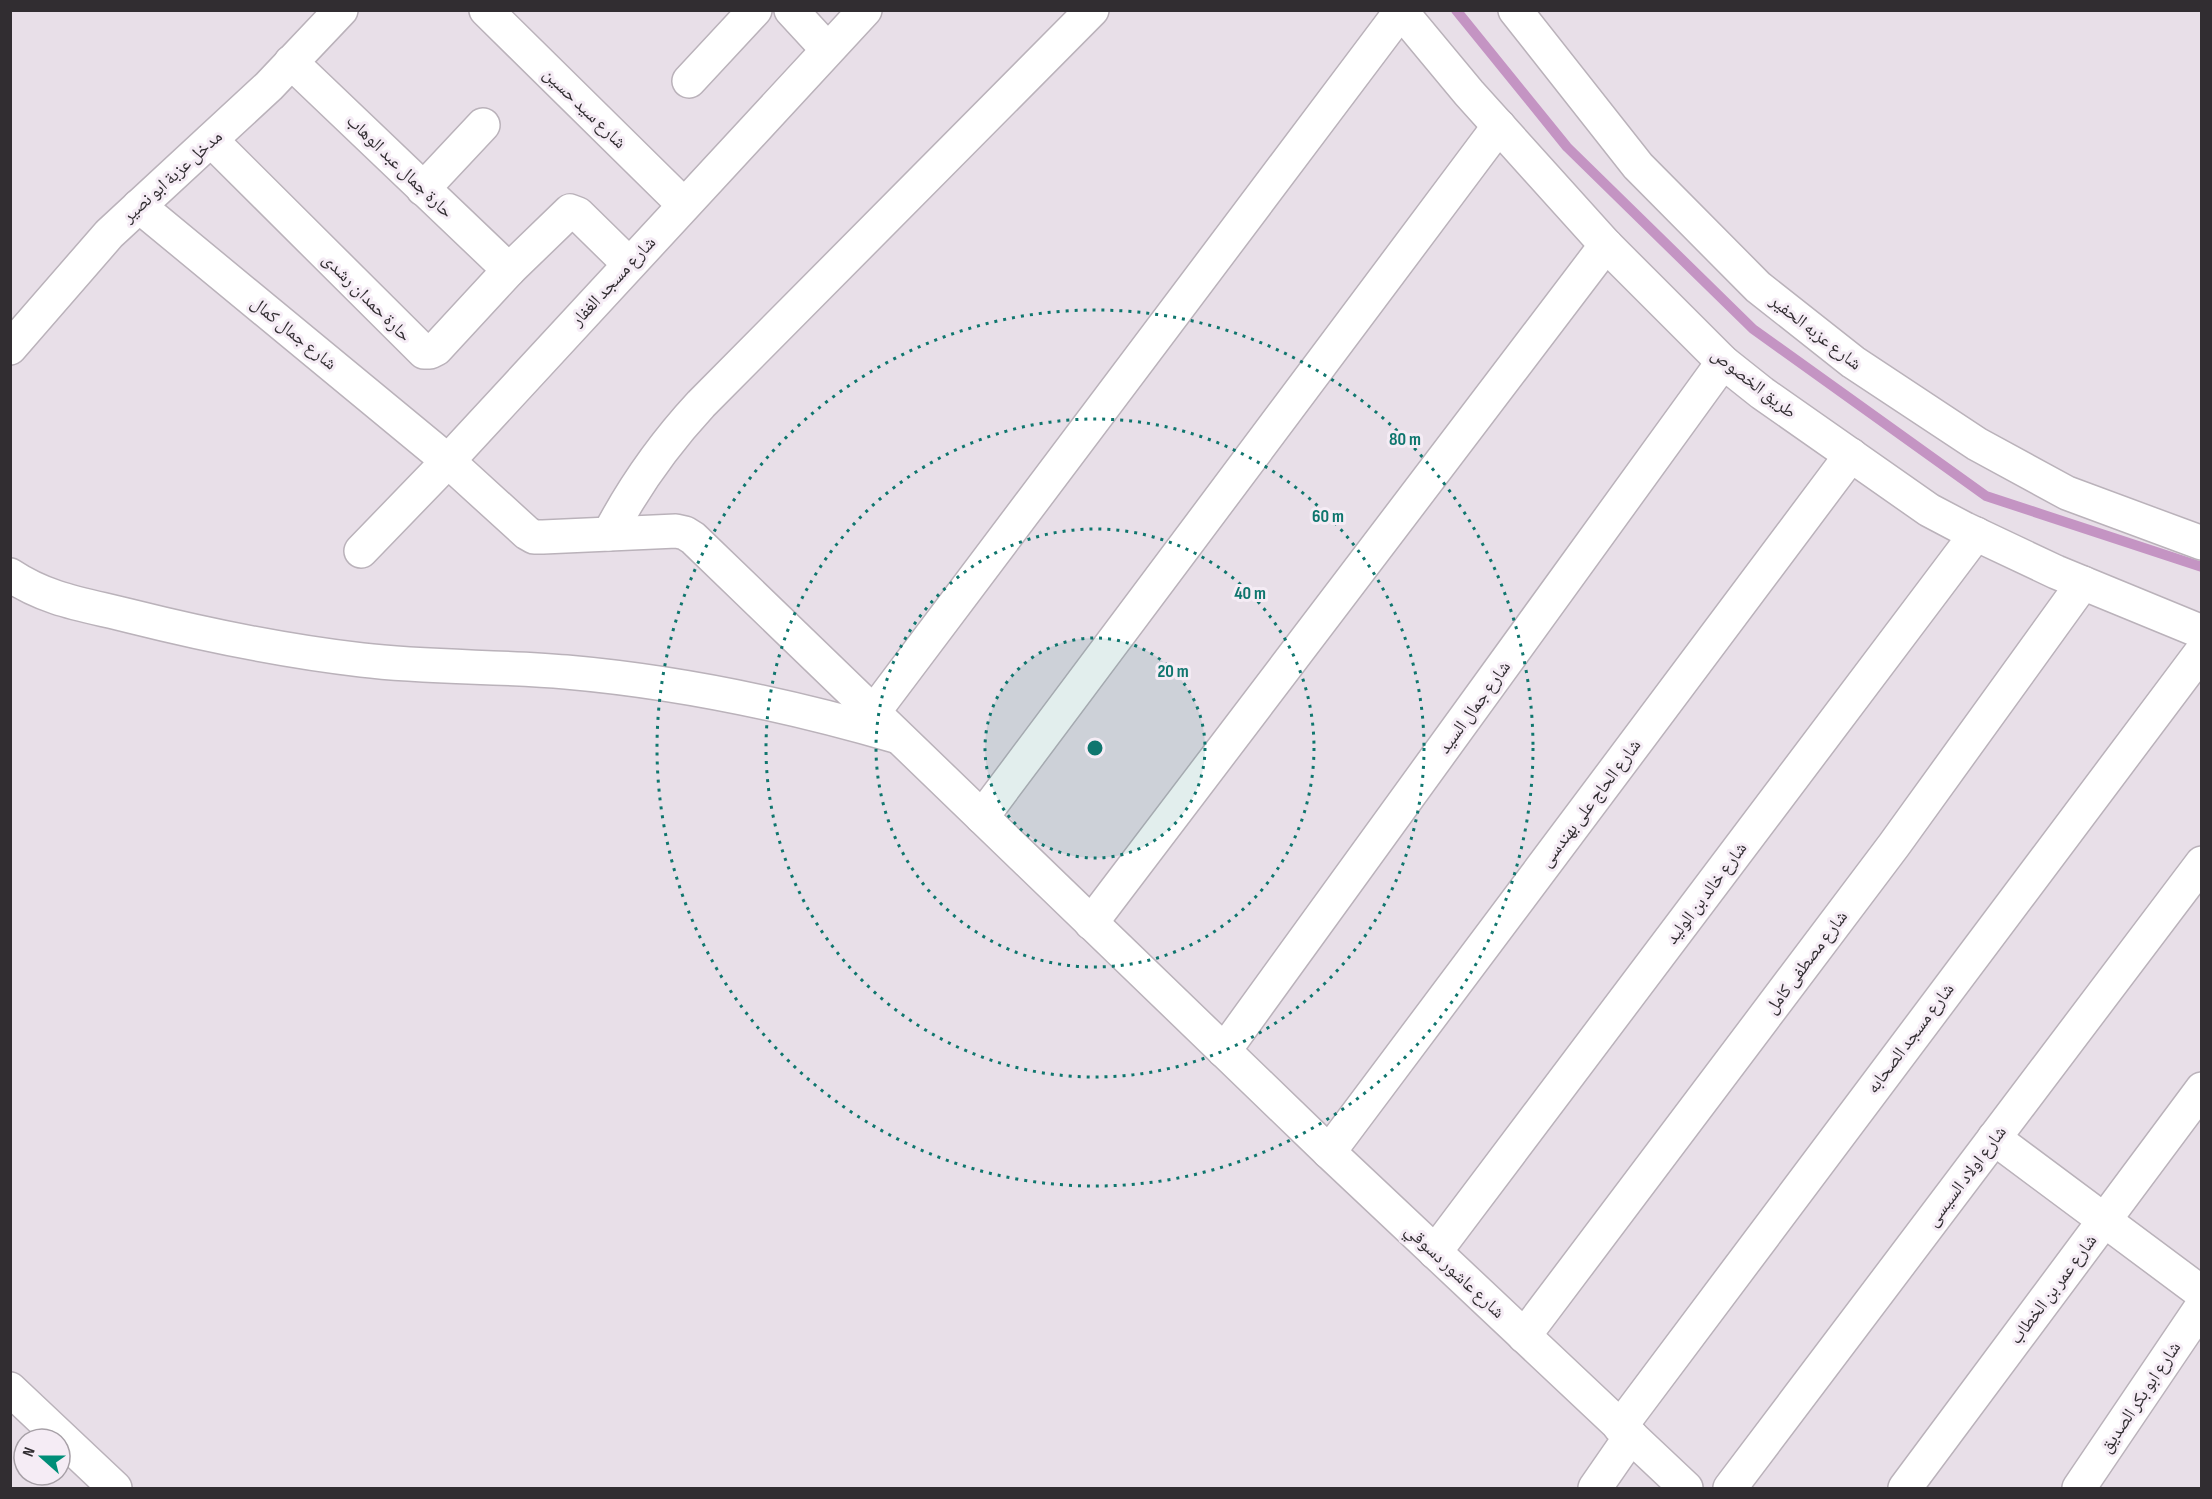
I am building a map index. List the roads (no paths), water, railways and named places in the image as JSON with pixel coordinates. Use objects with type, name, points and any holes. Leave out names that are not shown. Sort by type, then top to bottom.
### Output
[{"type":"street","name":"مدخل عزبة ابو نصير","points":[[10,348],[109,234],[269,86],[341,10]]},
{"type":"street","name":"شارع سيد حسين","points":[[486,10],[684,205]]},
{"type":"street","points":[[689,81],[755,10]]},
{"type":"street","points":[[791,10],[827,49]]},
{"type":"street","name":"شارع مسجد الغفار","points":[[362,551],[865,10]]},
{"type":"street","points":[[609,534],[627,499],[650,465],[701,404],[1092,10]]},
{"type":"street","name":"شارع عزبه الحفير","points":[[1515,10],[1638,166],[1758,287],[1853,362],[1977,444],[2067,492],[2201,542]]},
{"type":"street","points":[[873,713],[1401,11]]},
{"type":"street","name":"طريق الخصوص","points":[[1401,11],[1499,126],[1606,245],[1723,362],[1762,393],[1929,510],[2083,583],[2202,632]]},
{"type":"street","name":"حارة جمال عبد الوهاب","points":[[291,62],[509,270]]},
{"type":"street","points":[[423,189],[483,125]]},
{"type":"street","points":[[982,817],[1499,126]]},
{"type":"street","name":"حارة حمدان رشدى","points":[[211,140],[424,352],[436,349],[509,270],[570,211],[578,214],[629,264]]},
{"type":"street","name":"شارع جمال كمال","points":[[139,206],[448,461],[527,533],[534,537],[676,531],[685,533],[873,713]]},
{"type":"street","points":[[1091,923],[1606,245]]},
{"type":"street","name":"شارع جمال السيد","points":[[1224,1051],[1723,362]]},
{"type":"street","name":"شارع الحاج على بهندسى","points":[[1329,1152],[1851,455]]},
{"type":"street","name":"شارع خالد بن الوليد","points":[[1435,1252],[1976,534]]},
{"type":"street","points":[[10,575],[63,601],[234,640],[364,661],[565,672],[650,681],[745,697],[900,737]]},
{"type":"street","name":"شارع مصطفى كامل","points":[[1524,1336],[1894,845],[2083,583]]},
{"type":"street","name":"شارع مسجد الصحابه","points":[[1594,1488],[1625,1432],[1770,1224],[2202,651]]},
{"type":"street","name":"شارع عاشور دسوقي","points":[[873,713],[1329,1152],[1686,1488]]},
{"type":"street","name":"شارع اولاد السيسى","points":[[1730,1488],[2202,863]]},
{"type":"street","name":"شارع عمر بن الخطاب","points":[[1905,1488],[2202,1089]]},
{"type":"street","points":[[1994,1138],[2202,1293]]},
{"type":"street","name":"شارع ابو بكر الصديق","points":[[2079,1488],[2202,1306]]},
{"type":"street","points":[[10,1389],[116,1488]]},
{"type":"waterway","points":[[1456,10],[1567,147],[1753,329],[1986,496],[2202,567]]}]
